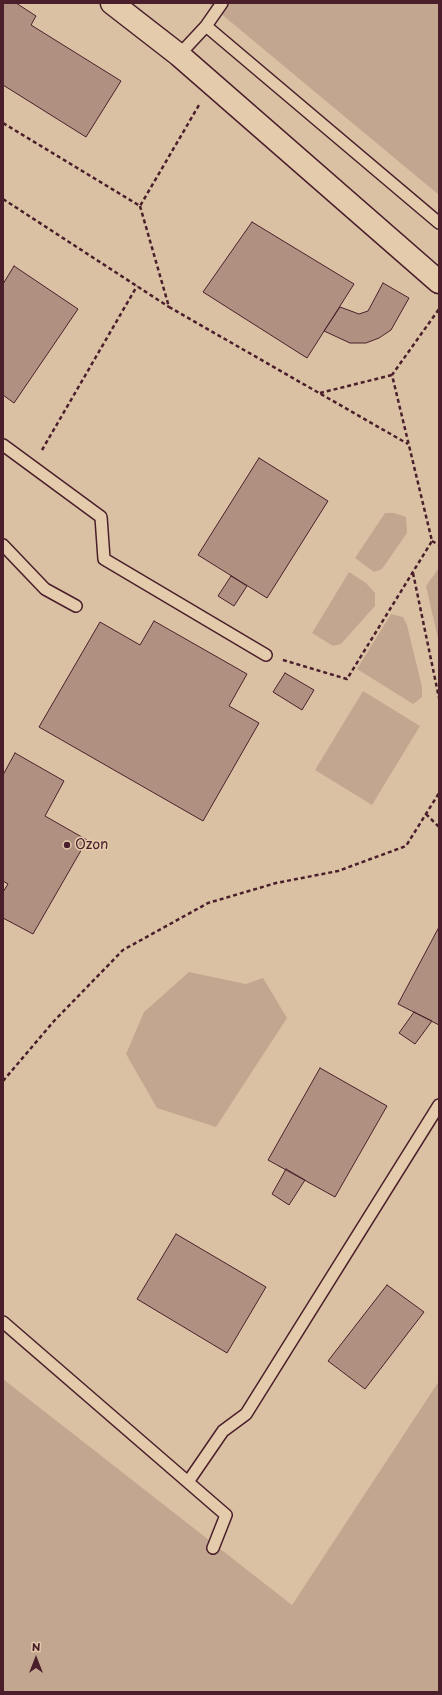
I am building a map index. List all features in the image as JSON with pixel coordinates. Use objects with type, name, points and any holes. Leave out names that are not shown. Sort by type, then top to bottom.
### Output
[{"type":"street","points":[[112,3],[179,55],[439,282]]},
{"type":"lane","points":[[179,55],[206,26],[222,3]]},
{"type":"lane","points":[[206,26],[439,223]]},
{"type":"lane","points":[[3,444],[101,516],[104,559],[266,655]]},
{"type":"lane","points":[[3,545],[45,589],[76,606]]},
{"type":"lane","points":[[188,1482],[223,1431],[246,1414],[439,1105]]},
{"type":"lane","points":[[3,1322],[226,1515],[213,1548]]},
{"type":"path","points":[[140,206],[211,84]]},
{"type":"path","points":[[3,123],[140,206],[169,307]]},
{"type":"path","points":[[3,199],[169,307],[408,444]]},
{"type":"path","points":[[33,466],[137,286]]},
{"type":"path","points":[[319,393],[392,376],[439,309]]},
{"type":"path","points":[[392,376],[432,541],[439,545]]},
{"type":"path","points":[[266,655],[347,678],[432,541]]},
{"type":"path","points":[[412,572],[439,698]]},
{"type":"path","points":[[3,1081],[54,1021],[123,950],[208,903],[276,883],[338,871],[406,846],[439,793]]},
{"type":"path","points":[[426,814],[439,827]]},
{"type":"shaded area","points":[[208,3],[439,3],[439,195]]},
{"type":"shaded area","points":[[385,513],[394,513],[406,517],[407,533],[382,569],[374,572],[355,558]]},
{"type":"shaded area","points":[[439,568],[439,643],[426,586]]},
{"type":"shaded area","points":[[349,572],[366,583],[375,593],[375,606],[341,644],[333,646],[312,633]]},
{"type":"shaded area","points":[[391,614],[403,617],[407,625],[422,687],[422,697],[413,704],[357,669]]},
{"type":"shaded area","points":[[363,691],[420,726],[372,805],[315,770]]},
{"type":"shaded area","points":[[189,972],[246,984],[263,978],[287,1018],[216,1127],[157,1108],[126,1054],[144,1012]]},
{"type":"shaded area","points":[[3,1379],[292,1605],[439,1381],[439,1692],[3,1692]]},
{"type":"building","points":[[3,3],[16,3],[36,16],[31,25],[121,81],[86,137],[3,85]]},
{"type":"building","points":[[252,222],[354,284],[307,358],[203,292]]},
{"type":"building","points":[[14,266],[78,309],[14,403],[3,395],[3,284]]},
{"type":"building","points":[[383,283],[409,298],[391,330],[379,338],[366,343],[350,343],[324,331],[340,307],[359,314],[368,311]]},
{"type":"building","points":[[259,458],[328,501],[267,598],[198,555]]},
{"type":"building","points":[[231,576],[247,586],[234,606],[218,596]]},
{"type":"building","points":[[154,621],[247,674],[229,706],[259,723],[203,821],[39,727],[100,622],[140,645]]},
{"type":"building","points":[[285,673],[314,690],[302,710],[273,692]]},
{"type":"building","points":[[15,753],[64,781],[45,816],[87,840],[33,934],[3,918],[3,892],[8,884],[3,881],[3,775]]},
{"type":"building","points":[[439,927],[439,1025],[398,1004]]},
{"type":"building","points":[[414,1012],[432,1021],[415,1044],[399,1033]]},
{"type":"building","points":[[320,1068],[387,1106],[335,1197],[268,1160]]},
{"type":"building","points":[[286,1169],[305,1180],[289,1205],[272,1194]]},
{"type":"building","points":[[176,1234],[266,1287],[227,1353],[137,1299]]},
{"type":"building","points":[[387,1285],[424,1312],[365,1389],[328,1361]]},
{"type":"place","name":"Ozon","points":[[67,845]]}]
